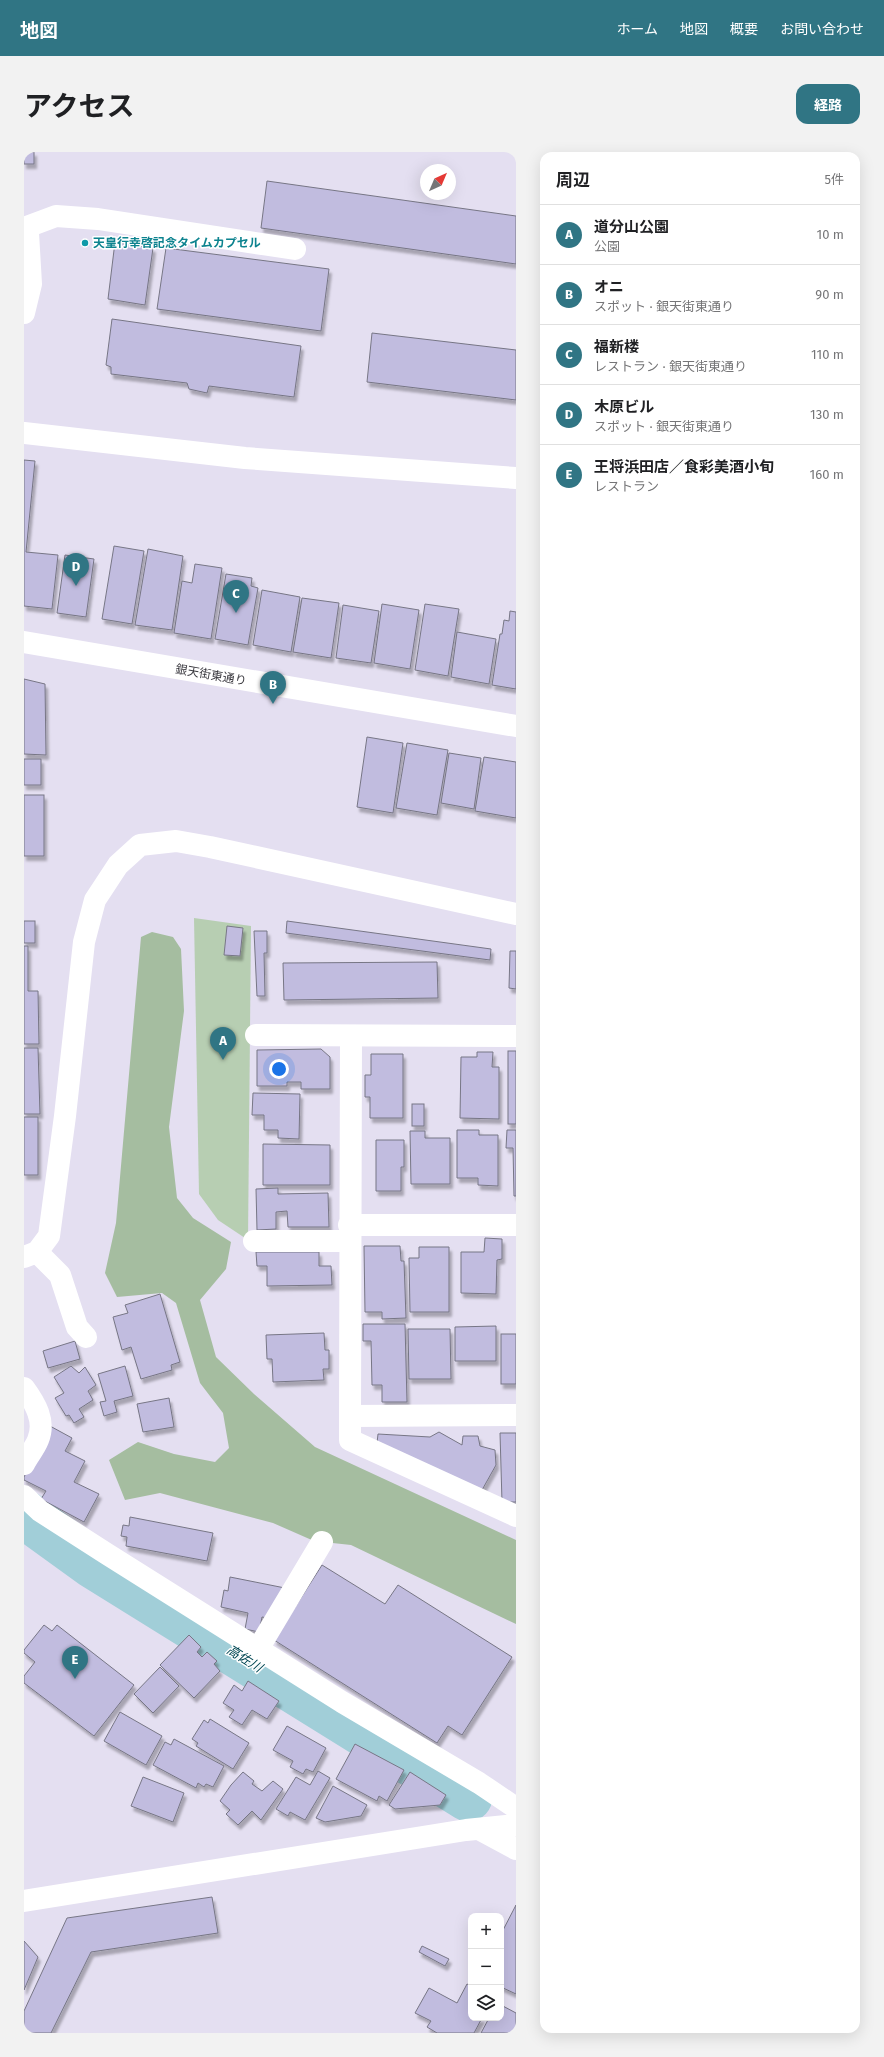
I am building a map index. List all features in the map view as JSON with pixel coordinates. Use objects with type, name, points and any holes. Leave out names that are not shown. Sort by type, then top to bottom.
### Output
[{"type":"street","points":[[24,313],[31,284],[28,233],[24,228],[56,216],[98,219],[295,249]]},
{"type":"street","points":[[24,433],[245,458],[516,478]]},
{"type":"street","name":"銀天街東通り","points":[[24,642],[516,726]]},
{"type":"street","points":[[86,1337],[77,1327],[60,1275],[30,1254],[49,1236],[65,1116],[84,942],[95,900],[118,865],[140,845],[176,841],[210,847],[516,914]]},
{"type":"street","points":[[256,1035],[516,1036]]},
{"type":"street","points":[[351,1036],[349,1233],[350,1440],[516,1516]]},
{"type":"street","points":[[254,1241],[349,1233],[516,1225]]},
{"type":"street","points":[[24,1388],[36,1406],[40,1422],[39,1439],[24,1464]]},
{"type":"street","points":[[350,1416],[516,1415]]},
{"type":"street","points":[[24,1496],[40,1511],[258,1649],[516,1808]]},
{"type":"street","points":[[258,1649],[322,1542]]},
{"type":"street","points":[[24,1901],[479,1829],[516,1825]]},
{"type":"street","points":[[479,1829],[516,1848]]},
{"type":"green space","points":[[194,918],[251,926],[248,1240],[218,1220],[199,1194]]},
{"type":"green space","points":[[152,932],[173,937],[181,949],[184,1011],[169,1127],[177,1198],[193,1218],[231,1242],[226,1269],[200,1300],[216,1357],[254,1394],[315,1447],[516,1540],[516,1624],[351,1545],[314,1541],[273,1523],[160,1493],[125,1500],[109,1460],[138,1442],[174,1454],[215,1462],[229,1448],[223,1413],[200,1383],[176,1303],[162,1293],[117,1297],[105,1273],[116,1223],[141,937]]},
{"type":"building","points":[[24,152],[34,152],[34,164],[24,164]]},
{"type":"building","points":[[267,181],[516,216],[516,264],[261,228]]},
{"type":"building","points":[[115,242],[153,248],[145,305],[108,299]]},
{"type":"building","points":[[166,248],[329,269],[321,331],[157,309]]},
{"type":"building","points":[[112,319],[301,346],[294,397],[209,386],[207,393],[189,389],[187,383],[111,374],[111,367],[106,365]]},
{"type":"building","points":[[372,333],[516,350],[516,400],[367,382]]},
{"type":"building","points":[[24,460],[35,461],[26,552],[58,555],[52,609],[24,606]]},
{"type":"building","points":[[114,546],[144,551],[132,624],[102,619]]},
{"type":"building","points":[[148,549],[183,556],[172,630],[135,625]]},
{"type":"building","points":[[65,555],[94,559],[86,617],[57,613]]},
{"type":"building","points":[[195,564],[222,568],[211,639],[174,633],[182,581],[192,583]]},
{"type":"building","points":[[226,574],[252,578],[251,586],[258,588],[248,645],[215,639]]},
{"type":"building","points":[[262,590],[300,597],[291,652],[253,645]]},
{"type":"building","points":[[302,598],[339,603],[331,658],[293,652]]},
{"type":"building","points":[[382,604],[419,610],[410,669],[374,663]]},
{"type":"building","points":[[425,604],[459,609],[448,676],[415,670]]},
{"type":"building","points":[[343,605],[379,611],[371,663],[336,658]]},
{"type":"building","points":[[510,611],[516,612],[516,689],[492,685],[500,634],[502,634],[504,620],[509,621]]},
{"type":"building","points":[[457,632],[496,639],[489,684],[451,677]]},
{"type":"building","points":[[24,679],[45,684],[46,755],[24,754]]},
{"type":"building","points":[[367,737],[403,743],[393,813],[357,807]]},
{"type":"building","points":[[407,743],[448,750],[437,815],[396,808]]},
{"type":"building","points":[[449,753],[481,758],[474,809],[441,803]]},
{"type":"building","points":[[484,757],[516,762],[516,818],[475,811]]},
{"type":"building","points":[[24,759],[41,759],[41,785],[24,785]]},
{"type":"building","points":[[24,795],[44,795],[44,856],[24,856]]},
{"type":"building","points":[[24,921],[35,921],[35,943],[24,943]]},
{"type":"building","points":[[287,921],[491,949],[490,960],[286,933]]},
{"type":"building","points":[[227,926],[243,928],[240,956],[224,955]]},
{"type":"building","points":[[254,931],[267,931],[267,953],[264,953],[265,996],[257,996]]},
{"type":"building","points":[[24,946],[28,946],[28,991],[38,991],[39,1044],[24,1044]]},
{"type":"building","points":[[510,951],[516,951],[516,989],[509,988]]},
{"type":"building","points":[[437,962],[438,998],[284,1000],[283,963]]},
{"type":"building","points":[[24,1048],[38,1048],[40,1114],[24,1114]]},
{"type":"building","points":[[321,1049],[330,1057],[330,1089],[301,1089],[301,1082],[287,1082],[287,1086],[257,1086],[257,1050]]},
{"type":"building","points":[[508,1051],[516,1051],[516,1124],[508,1124]]},
{"type":"building","points":[[477,1052],[493,1052],[492,1067],[499,1067],[499,1119],[460,1118],[461,1057],[477,1057]]},
{"type":"building","points":[[371,1054],[403,1054],[403,1118],[370,1118],[370,1097],[365,1097],[365,1075],[371,1075]]},
{"type":"building","points":[[253,1093],[300,1094],[299,1139],[278,1138],[278,1130],[264,1130],[264,1115],[252,1115]]},
{"type":"building","points":[[412,1104],[424,1104],[424,1126],[412,1126]]},
{"type":"building","points":[[24,1117],[38,1117],[38,1175],[24,1175]]},
{"type":"building","points":[[457,1130],[479,1130],[479,1135],[498,1135],[498,1186],[478,1185],[478,1178],[457,1178]]},
{"type":"building","points":[[507,1130],[516,1130],[516,1196],[514,1196],[513,1148],[506,1148]]},
{"type":"building","points":[[410,1131],[425,1131],[425,1138],[450,1138],[450,1184],[411,1184]]},
{"type":"building","points":[[376,1140],[404,1140],[404,1167],[401,1167],[401,1191],[376,1191]]},
{"type":"building","points":[[263,1144],[330,1145],[330,1185],[263,1185]]},
{"type":"building","points":[[278,1188],[278,1194],[328,1193],[329,1227],[288,1227],[287,1211],[276,1212],[276,1229],[257,1230],[256,1189]]},
{"type":"building","points":[[485,1238],[502,1239],[502,1259],[497,1260],[496,1294],[461,1293],[461,1252],[484,1252]]},
{"type":"building","points":[[364,1246],[400,1246],[401,1261],[404,1261],[406,1318],[382,1319],[382,1312],[365,1312]]},
{"type":"building","points":[[419,1247],[449,1247],[449,1312],[410,1312],[409,1258],[419,1258]]},
{"type":"building","points":[[256,1252],[319,1252],[319,1266],[331,1266],[332,1285],[267,1286],[267,1266],[257,1266]]},
{"type":"building","points":[[160,1294],[180,1362],[171,1365],[172,1370],[141,1379],[131,1347],[122,1350],[113,1317],[128,1313],[125,1305]]},
{"type":"building","points":[[363,1324],[405,1324],[407,1402],[382,1402],[382,1385],[372,1385],[371,1341],[363,1341]]},
{"type":"building","points":[[496,1326],[496,1361],[455,1361],[455,1327]]},
{"type":"building","points":[[408,1329],[450,1329],[451,1379],[409,1379]]},
{"type":"building","points":[[324,1333],[325,1350],[329,1350],[329,1369],[323,1369],[324,1380],[273,1382],[272,1359],[267,1359],[266,1335]]},
{"type":"building","points":[[501,1334],[516,1334],[516,1384],[501,1384]]},
{"type":"building","points":[[75,1341],[80,1359],[48,1368],[43,1351]]},
{"type":"building","points":[[71,1366],[79,1373],[85,1367],[96,1385],[88,1391],[93,1400],[79,1409],[84,1417],[74,1423],[69,1415],[66,1416],[55,1398],[64,1393],[54,1377]]},
{"type":"building","points":[[125,1366],[133,1396],[114,1401],[117,1412],[104,1416],[100,1402],[106,1401],[98,1374]]},
{"type":"building","points":[[169,1398],[174,1427],[143,1432],[137,1404]]},
{"type":"building","points":[[50,1426],[72,1438],[65,1451],[85,1461],[74,1482],[99,1494],[84,1522],[41,1499],[46,1491],[24,1480],[24,1477]]},
{"type":"building","points":[[439,1432],[462,1445],[463,1436],[478,1436],[480,1446],[495,1450],[496,1465],[482,1490],[377,1443],[378,1434],[430,1437]]},
{"type":"building","points":[[500,1433],[516,1433],[516,1502],[502,1502]]},
{"type":"building","points":[[130,1517],[213,1533],[207,1561],[126,1546],[127,1537],[121,1536],[123,1525],[129,1526]]},
{"type":"building","points":[[322,1565],[385,1604],[398,1585],[512,1657],[462,1735],[448,1726],[437,1743],[274,1640]]},
{"type":"building","points":[[230,1577],[285,1588],[268,1618],[262,1617],[259,1632],[245,1629],[248,1613],[221,1607],[224,1590],[228,1591]]},
{"type":"building","points":[[44,1625],[52,1631],[57,1625],[134,1685],[94,1736],[24,1683],[24,1676],[35,1662],[24,1653],[24,1650]]},
{"type":"building","points":[[189,1635],[201,1647],[197,1652],[202,1657],[207,1652],[217,1661],[214,1664],[220,1671],[194,1698],[160,1665]]},
{"type":"building","points":[[160,1667],[179,1686],[153,1713],[134,1694]]},
{"type":"building","points":[[248,1681],[279,1701],[267,1719],[252,1710],[242,1725],[229,1717],[234,1710],[223,1703],[234,1685],[242,1691]]},
{"type":"building","points":[[120,1712],[162,1736],[146,1765],[104,1741]]},
{"type":"building","points":[[210,1719],[249,1743],[233,1769],[196,1746],[198,1743],[192,1739],[204,1720],[208,1723]]},
{"type":"building","points":[[287,1726],[326,1748],[313,1772],[306,1769],[303,1774],[290,1767],[293,1761],[273,1750]]},
{"type":"building","points":[[174,1739],[224,1766],[213,1787],[206,1784],[204,1787],[198,1783],[196,1788],[153,1765],[165,1742],[171,1745]]},
{"type":"building","points":[[355,1744],[404,1770],[387,1801],[379,1796],[377,1801],[336,1779]]},
{"type":"building","points":[[318,1771],[330,1778],[305,1820],[290,1812],[288,1816],[276,1809],[296,1777],[310,1785]]},
{"type":"building","points":[[243,1772],[254,1781],[252,1784],[262,1791],[273,1781],[283,1789],[261,1820],[252,1811],[238,1825],[226,1814],[230,1810],[220,1801],[231,1785]]},
{"type":"building","points":[[410,1772],[446,1795],[440,1805],[395,1809],[389,1805]]},
{"type":"building","points":[[143,1777],[184,1793],[173,1822],[131,1806]]},
{"type":"building","points":[[333,1786],[367,1805],[361,1816],[325,1822],[316,1818]]},
{"type":"building","points":[[212,1897],[218,1933],[91,1952],[51,2033],[24,2033],[24,2011],[67,1918]]},
{"type":"building","points":[[516,1905],[516,1994],[504,1988],[504,1928]]},
{"type":"building","points":[[24,1941],[38,1957],[24,1990]]},
{"type":"building","points":[[422,1946],[449,1959],[445,1966],[419,1952]]},
{"type":"building","points":[[468,1984],[468,2021],[480,2021],[474,2033],[437,2033],[427,2027],[431,2021],[415,2013],[429,1988],[457,2003]]},
{"type":"building","points":[[504,2007],[516,2013],[516,2033],[481,2033],[487,2021],[504,2021]]},
{"type":"waterway","name":"高佐川","points":[[24,1514],[93,1564],[468,1797]]},
{"type":"place","name":"天皇行幸啓記念タイムカプセル","points":[[85,243]]},
{"type":"place","name":"木原ビル","points":[[76,586]]},
{"type":"place","name":"福新楼","points":[[236,613]]},
{"type":"place","name":"オニ","points":[[273,704]]},
{"type":"place","name":"道分山公園","points":[[223,1060]]},
{"type":"place","name":"王将浜田店／食彩美酒小旬","points":[[75,1679]]}]
